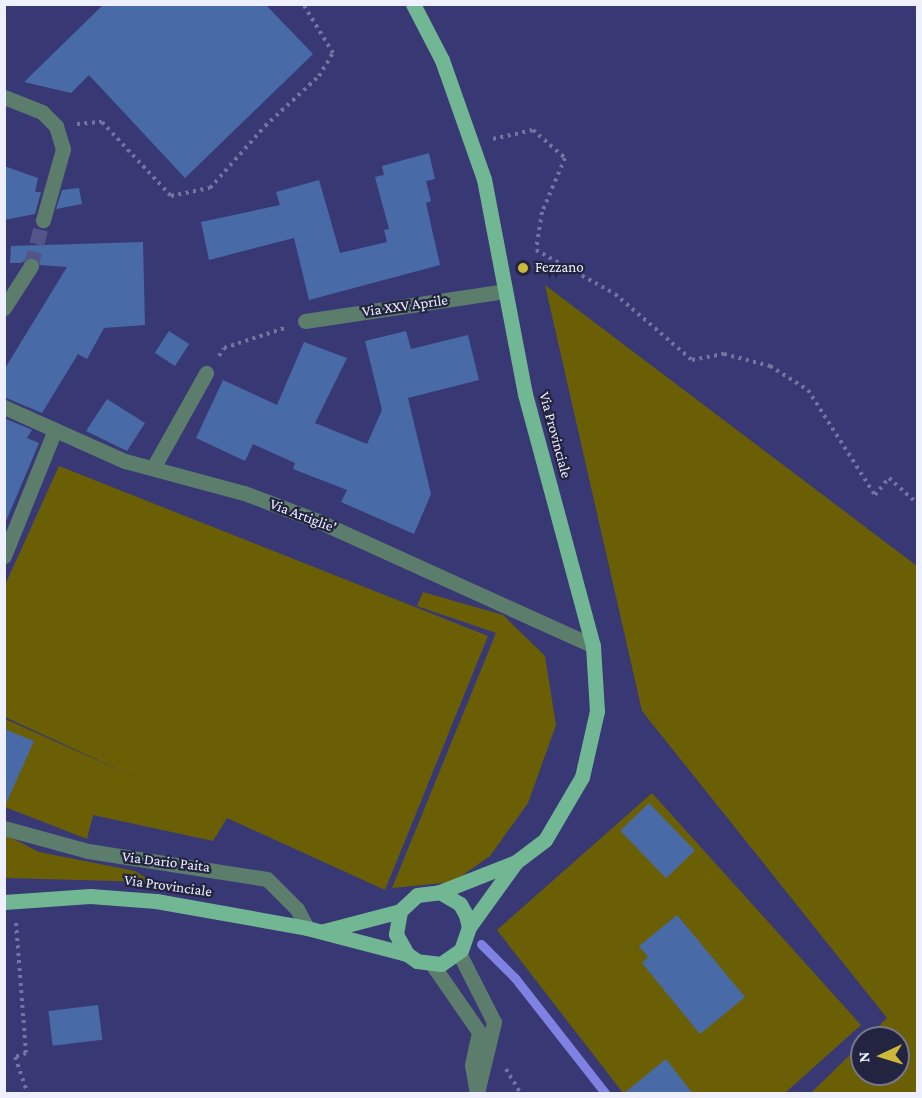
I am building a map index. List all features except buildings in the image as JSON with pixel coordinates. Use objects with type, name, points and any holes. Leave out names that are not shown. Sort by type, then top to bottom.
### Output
[{"type":"main road","name":"Via Provinciale","points":[[413,4],[442,60],[477,159],[525,394],[593,646],[597,711],[582,777],[545,840],[516,862]]},
{"type":"main road","points":[[324,932],[400,911],[417,895],[440,892],[516,862]]},
{"type":"main road","points":[[400,911],[396,934],[407,954],[432,964],[459,953],[469,927],[516,862]]},
{"type":"main road","points":[[440,892],[460,904],[469,927]]},
{"type":"main road","name":"Via Provinciale","points":[[9,902],[126,898],[307,928],[407,954]]},
{"type":"street","points":[[4,97],[42,112],[56,126],[63,149],[43,220]]},
{"type":"street","points":[[4,308],[31,266]]},
{"type":"street","name":"Via XXV Aprile","points":[[305,321],[505,291]]},
{"type":"street","points":[[153,468],[206,373]]},
{"type":"street","name":"Via Artiglie'","points":[[4,407],[55,430],[153,468],[244,494],[318,521],[593,646]]},
{"type":"street","points":[[4,556],[11,527],[55,430]]},
{"type":"street","name":"Via Dario Paita","points":[[4,828],[88,851],[267,879],[297,909],[307,928]]},
{"type":"street","points":[[432,964],[478,1032],[472,1065],[477,1093],[494,1022],[459,953]]},
{"type":"path","points":[[56,126],[102,122],[171,196],[210,188],[265,126],[319,76],[333,53],[303,4]]},
{"type":"path","points":[[477,159],[494,138],[533,130],[565,158],[542,212],[536,250],[615,294],[692,360],[724,354],[758,363],[808,390],[875,495],[889,478],[918,504]]},
{"type":"path","points":[[206,373],[224,348],[305,321]]},
{"type":"path","points":[[9,902],[26,1053],[15,1057],[28,1094]]},
{"type":"shaded area","points":[[545,285],[917,566],[917,1093],[811,1093],[850,1055],[850,1086],[910,1086],[910,1026],[879,1026],[887,1018],[642,711]]},
{"type":"shaded area","points":[[59,466],[488,636],[385,890],[227,818],[213,841],[93,815],[87,839],[5,807],[5,719],[135,777],[5,717],[5,585]]},
{"type":"shaded area","points":[[423,592],[503,615],[545,656],[556,725],[528,803],[490,856],[453,882],[392,888],[496,633],[417,606]]},
{"type":"shaded area","points":[[652,793],[861,1025],[850,1026],[850,1035],[785,1093],[623,1093],[497,930]]},
{"type":"shaded area","points":[[4,834],[39,852],[135,871],[152,882],[5,878]]},
{"type":"waterway","points":[[481,944],[515,978],[606,1094]]},
{"type":"tunnel","points":[[31,266],[43,220]]},
{"type":"place","name":"Fezzano","points":[[523,268]]}]
